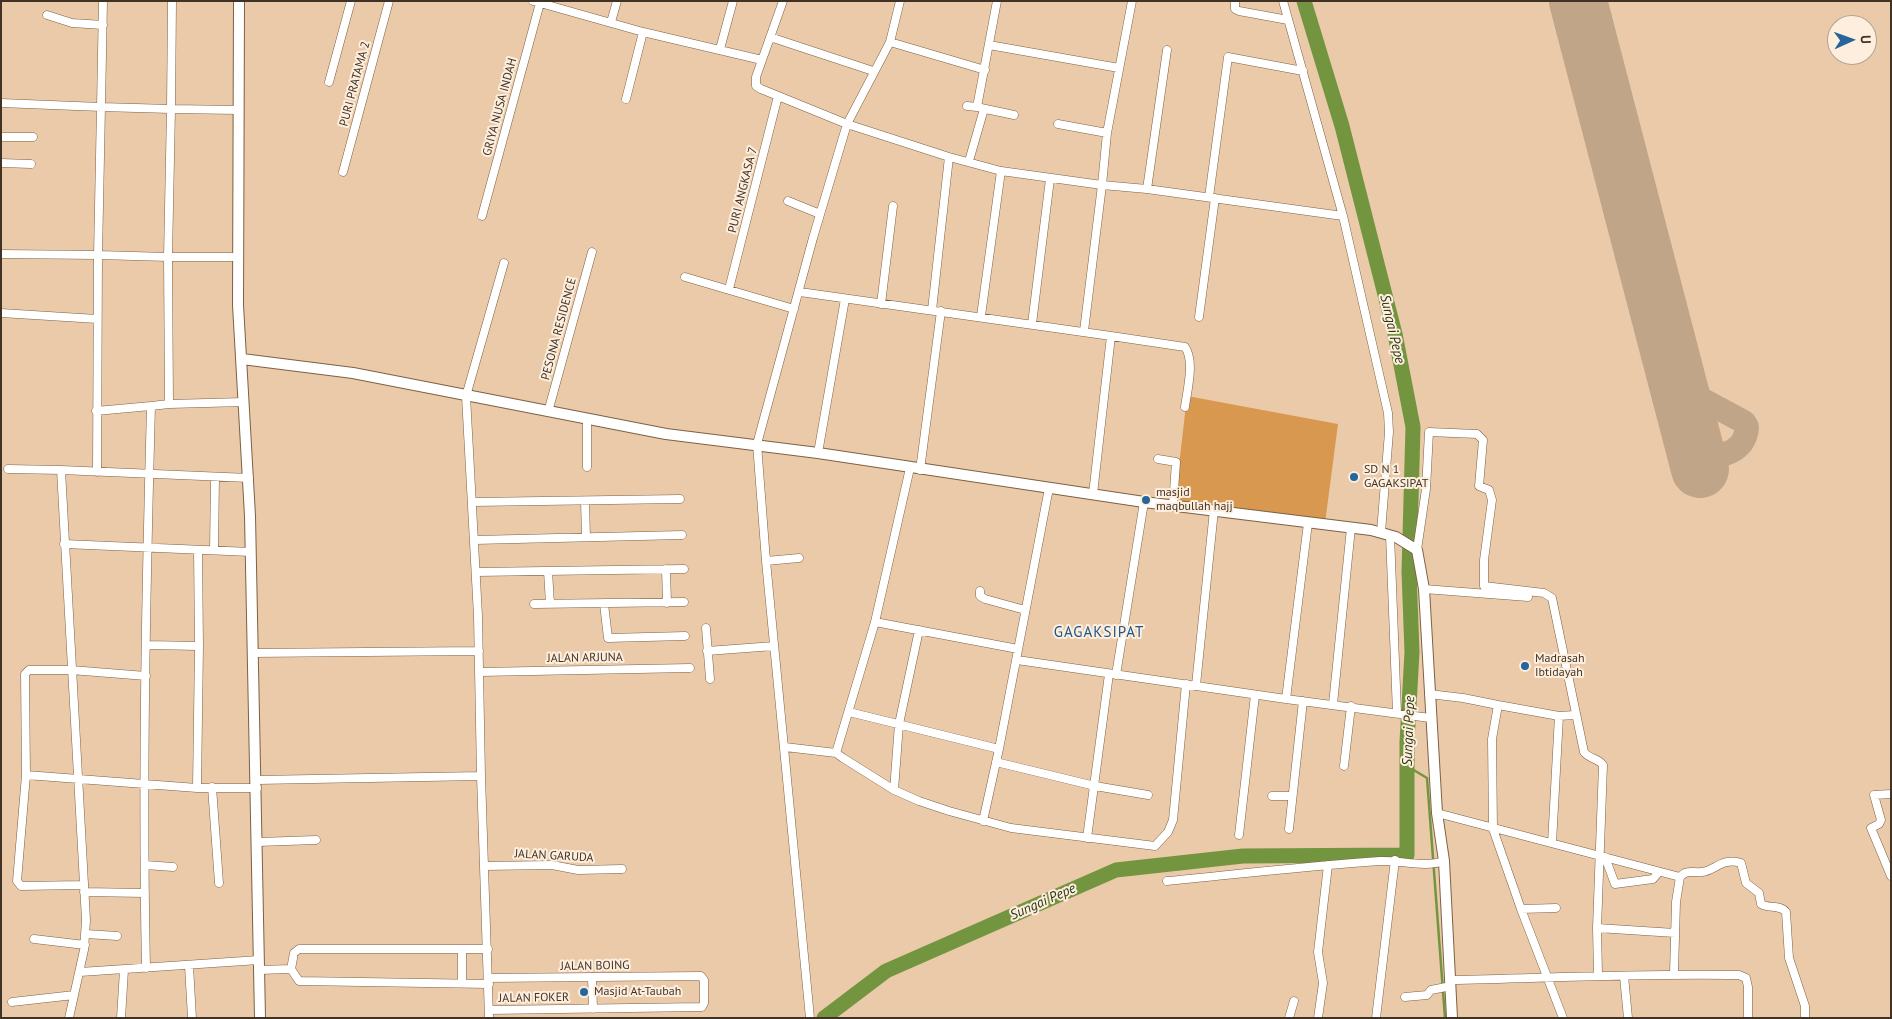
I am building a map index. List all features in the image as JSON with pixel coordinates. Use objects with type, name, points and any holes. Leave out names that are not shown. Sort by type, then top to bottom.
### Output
[{"type":"main road","points":[[239,1],[238,110],[240,212],[238,257],[249,478],[252,653],[257,784],[260,1018]]},
{"type":"main road","points":[[242,359],[353,373],[666,434],[757,444],[1144,502],[1174,504],[1351,528],[1389,535],[1414,547],[1424,589],[1429,694],[1425,717],[1442,862],[1446,986],[1452,1018]]},
{"type":"street","points":[[97,472],[96,319],[104,1]]},
{"type":"street","points":[[169,404],[168,257],[172,1]]},
{"type":"street","points":[[329,82],[352,1]]},
{"type":"street","name":"PURI PRATAMA 2","points":[[342,172],[390,1]]},
{"type":"street","points":[[611,22],[617,1]]},
{"type":"street","points":[[720,49],[733,1]]},
{"type":"street","points":[[782,1],[756,77],[756,86],[847,124],[949,157],[1001,171],[1050,180],[1147,189],[1343,216]]},
{"type":"street","points":[[810,1017],[766,561],[757,444],[820,214],[847,124],[890,42],[900,1]]},
{"type":"street","points":[[969,161],[980,108],[984,70],[996,1]]},
{"type":"street","points":[[1084,331],[1107,132],[1132,1]]},
{"type":"street","points":[[1235,1],[1235,9],[1240,11],[1288,20]]},
{"type":"street","points":[[1283,1],[1343,216],[1388,413],[1389,535],[1400,713]]},
{"type":"street","points":[[537,2],[643,32],[762,60]]},
{"type":"street","name":"GRIYA NUSA INDAH","points":[[482,216],[537,2]]},
{"type":"street","points":[[47,15],[72,24],[103,25]]},
{"type":"street","points":[[626,99],[643,32]]},
{"type":"street","points":[[770,37],[874,71]]},
{"type":"street","points":[[890,42],[984,70]]},
{"type":"street","points":[[989,45],[1119,68]]},
{"type":"street","points":[[1147,189],[1167,50]]},
{"type":"street","points":[[1199,317],[1228,57],[1303,71]]},
{"type":"street","name":"PURI ANGKASA 7","points":[[729,289],[778,96]]},
{"type":"street","points":[[1,103],[238,110]]},
{"type":"street","points":[[967,106],[1014,115]]},
{"type":"street","points":[[1058,124],[1107,132]]},
{"type":"street","points":[[1,137],[33,138]]},
{"type":"street","points":[[836,753],[875,622],[915,469],[936,310],[949,157]]},
{"type":"street","points":[[1,163],[31,164]]},
{"type":"street","points":[[981,316],[1001,171]]},
{"type":"street","points":[[1032,324],[1050,180]]},
{"type":"street","points":[[788,201],[820,214]]},
{"type":"street","points":[[881,304],[893,206]]},
{"type":"street","name":"PESONA RESIDENCE","points":[[548,412],[592,252]]},
{"type":"street","points":[[1,254],[238,257]]},
{"type":"street","points":[[489,1014],[481,776],[480,672],[475,540],[466,396],[504,263]]},
{"type":"street","points":[[685,277],[794,309]]},
{"type":"street","points":[[800,292],[981,316],[1185,347],[1189,356],[1185,407]]},
{"type":"street","points":[[818,453],[845,299]]},
{"type":"street","points":[[1,313],[96,319]]},
{"type":"street","points":[[1093,494],[1111,336]]},
{"type":"street","points":[[96,411],[169,404],[244,402]]},
{"type":"street","points":[[146,968],[146,548],[151,406]]},
{"type":"street","points":[[587,420],[587,467]]},
{"type":"street","points":[[1414,547],[1426,489],[1429,432],[1477,434],[1483,440],[1479,486],[1492,493],[1484,560],[1484,586],[1544,593],[1552,598],[1584,752],[1587,757],[1600,760],[1603,765],[1603,856],[1597,928],[1598,974]]},
{"type":"street","points":[[1158,459],[1176,462],[1174,504]]},
{"type":"street","points":[[8,469],[249,478]]},
{"type":"street","points":[[60,470],[86,934],[80,972],[69,1018]]},
{"type":"street","points":[[214,477],[214,550]]},
{"type":"street","points":[[983,821],[999,748],[1049,488]]},
{"type":"street","points":[[473,502],[680,499]]},
{"type":"street","points":[[585,501],[586,537]]},
{"type":"street","points":[[1087,838],[1112,674],[1144,502]]},
{"type":"street","points":[[1196,685],[1214,510]]},
{"type":"street","points":[[1286,699],[1308,523]]},
{"type":"street","points":[[1333,704],[1351,528]]},
{"type":"street","points":[[475,540],[682,535]]},
{"type":"street","points":[[64,544],[251,552]]},
{"type":"street","points":[[197,788],[198,550]]},
{"type":"street","points":[[766,561],[799,558]]},
{"type":"street","points":[[666,569],[667,603]]},
{"type":"street","points":[[476,572],[684,569]]},
{"type":"street","points":[[548,571],[550,604]]},
{"type":"street","points":[[1424,589],[1532,598]]},
{"type":"street","points":[[980,591],[980,596],[984,599],[1025,610]]},
{"type":"street","points":[[534,604],[684,602]]},
{"type":"street","points":[[604,604],[608,638],[684,636]]},
{"type":"street","points":[[875,622],[1018,649]]},
{"type":"street","points":[[706,628],[710,679]]},
{"type":"street","points":[[894,790],[899,724],[919,630]]},
{"type":"street","points":[[146,645],[199,646]]},
{"type":"street","points":[[707,651],[774,646]]},
{"type":"street","points":[[252,653],[479,651]]},
{"type":"street","points":[[1016,660],[1425,717]]},
{"type":"street","name":"JALAN ARJUNA","points":[[480,672],[690,668]]},
{"type":"street","points":[[145,893],[21,886],[18,884],[26,775],[26,674],[29,670],[71,670],[146,676]]},
{"type":"street","points":[[785,747],[836,753],[894,790],[919,801],[983,821],[1011,828],[1151,847],[1158,845],[1168,832],[1173,820],[1186,684]]},
{"type":"street","points":[[1239,835],[1256,694]]},
{"type":"street","points":[[1429,694],[1462,698],[1559,716],[1575,715]]},
{"type":"street","points":[[1288,829],[1303,701]]},
{"type":"street","points":[[1498,705],[1492,739],[1494,829],[1521,909],[1563,1018]]},
{"type":"street","points":[[1344,766],[1351,706]]},
{"type":"street","points":[[849,712],[999,748]]},
{"type":"street","points":[[1552,843],[1559,716]]},
{"type":"street","points":[[996,762],[1095,786],[1148,795]]},
{"type":"street","points":[[26,775],[197,788],[481,776]]},
{"type":"street","points":[[212,787],[219,883]]},
{"type":"street","points":[[1891,794],[1874,795],[1881,820],[1879,824],[1871,828],[1891,876]]},
{"type":"street","points":[[1272,796],[1292,796]]},
{"type":"street","points":[[1437,813],[1680,877],[1690,871],[1702,872],[1717,864],[1739,862],[1746,883],[1758,893],[1761,904],[1764,907],[1785,910],[1788,958],[1805,1006],[1804,1018]]},
{"type":"street","points":[[258,842],[316,840]]},
{"type":"street","points":[[1603,856],[1615,884],[1653,879],[1659,872]]},
{"type":"street","points":[[1376,1018],[1395,860]]},
{"type":"street","points":[[1167,880],[1395,860],[1429,863],[1442,862]]},
{"type":"street","points":[[145,865],[173,867]]},
{"type":"street","name":"JALAN GARUDA","points":[[484,866],[552,865],[578,870],[622,869]]},
{"type":"street","points":[[1318,1018],[1323,983],[1318,952],[1328,865]]},
{"type":"street","points":[[1674,974],[1675,933],[1680,877]]},
{"type":"street","points":[[1521,909],[1556,908]]},
{"type":"street","points":[[1597,928],[1675,933]]},
{"type":"street","points":[[86,934],[117,936]]},
{"type":"street","points":[[34,939],[85,945]]},
{"type":"street","points":[[80,972],[189,966],[259,965],[291,969],[294,952],[299,949],[488,950]]},
{"type":"street","points":[[462,949],[462,983]]},
{"type":"street","points":[[189,966],[192,1018]]},
{"type":"street","name":"JALAN BOING","points":[[291,969],[299,981],[462,983],[592,977],[701,976],[704,980],[704,1003],[699,1007]]},
{"type":"street","points":[[121,1018],[124,970]]},
{"type":"street","points":[[1405,997],[1427,996],[1431,990],[1446,986],[1598,974],[1624,976],[1674,974],[1739,975],[1746,978],[1748,987],[1748,1018]]},
{"type":"street","points":[[1624,976],[1628,1018]]},
{"type":"street","points":[[592,977],[593,1008]]},
{"type":"street","points":[[12,1002],[74,995]]},
{"type":"street","points":[[1289,1018],[1294,1001]]},
{"type":"street","name":"JALAN FOKER","points":[[489,1014],[593,1008],[699,1007]]},
{"type":"shaded area","points":[[1187,396],[1338,424],[1325,523],[1175,501]]},
{"type":"waterway","name":"Sungai Pepe","points":[[824,1018],[886,971],[1116,870],[1243,856],[1407,855],[1407,742],[1412,652],[1409,572],[1413,427],[1395,334],[1342,126],[1304,1]]},
{"type":"waterway","points":[[1407,766],[1427,778],[1445,1018]]},
{"type":"taxiway","points":[[1673,367],[1690,393],[1744,422],[1747,427],[1743,440],[1735,449],[1724,454],[1711,455],[1699,451],[1688,444],[1681,434],[1678,420],[1682,401]]},
{"type":"runway","points":[[1578,1],[1700,469]]},
{"type":"place","name":"SD N 1 GAGAKSIPAT","points":[[1354,477]]},
{"type":"place","name":"masjid maqbullah hajj","points":[[1146,500]]},
{"type":"place","name":"Madrasah Ibtidayah","points":[[1525,666]]},
{"type":"place","name":"Masjid At-Taubah","points":[[584,992]]},
{"type":"district","name":"GAGAKSIPAT","points":[[1099,633]]}]
